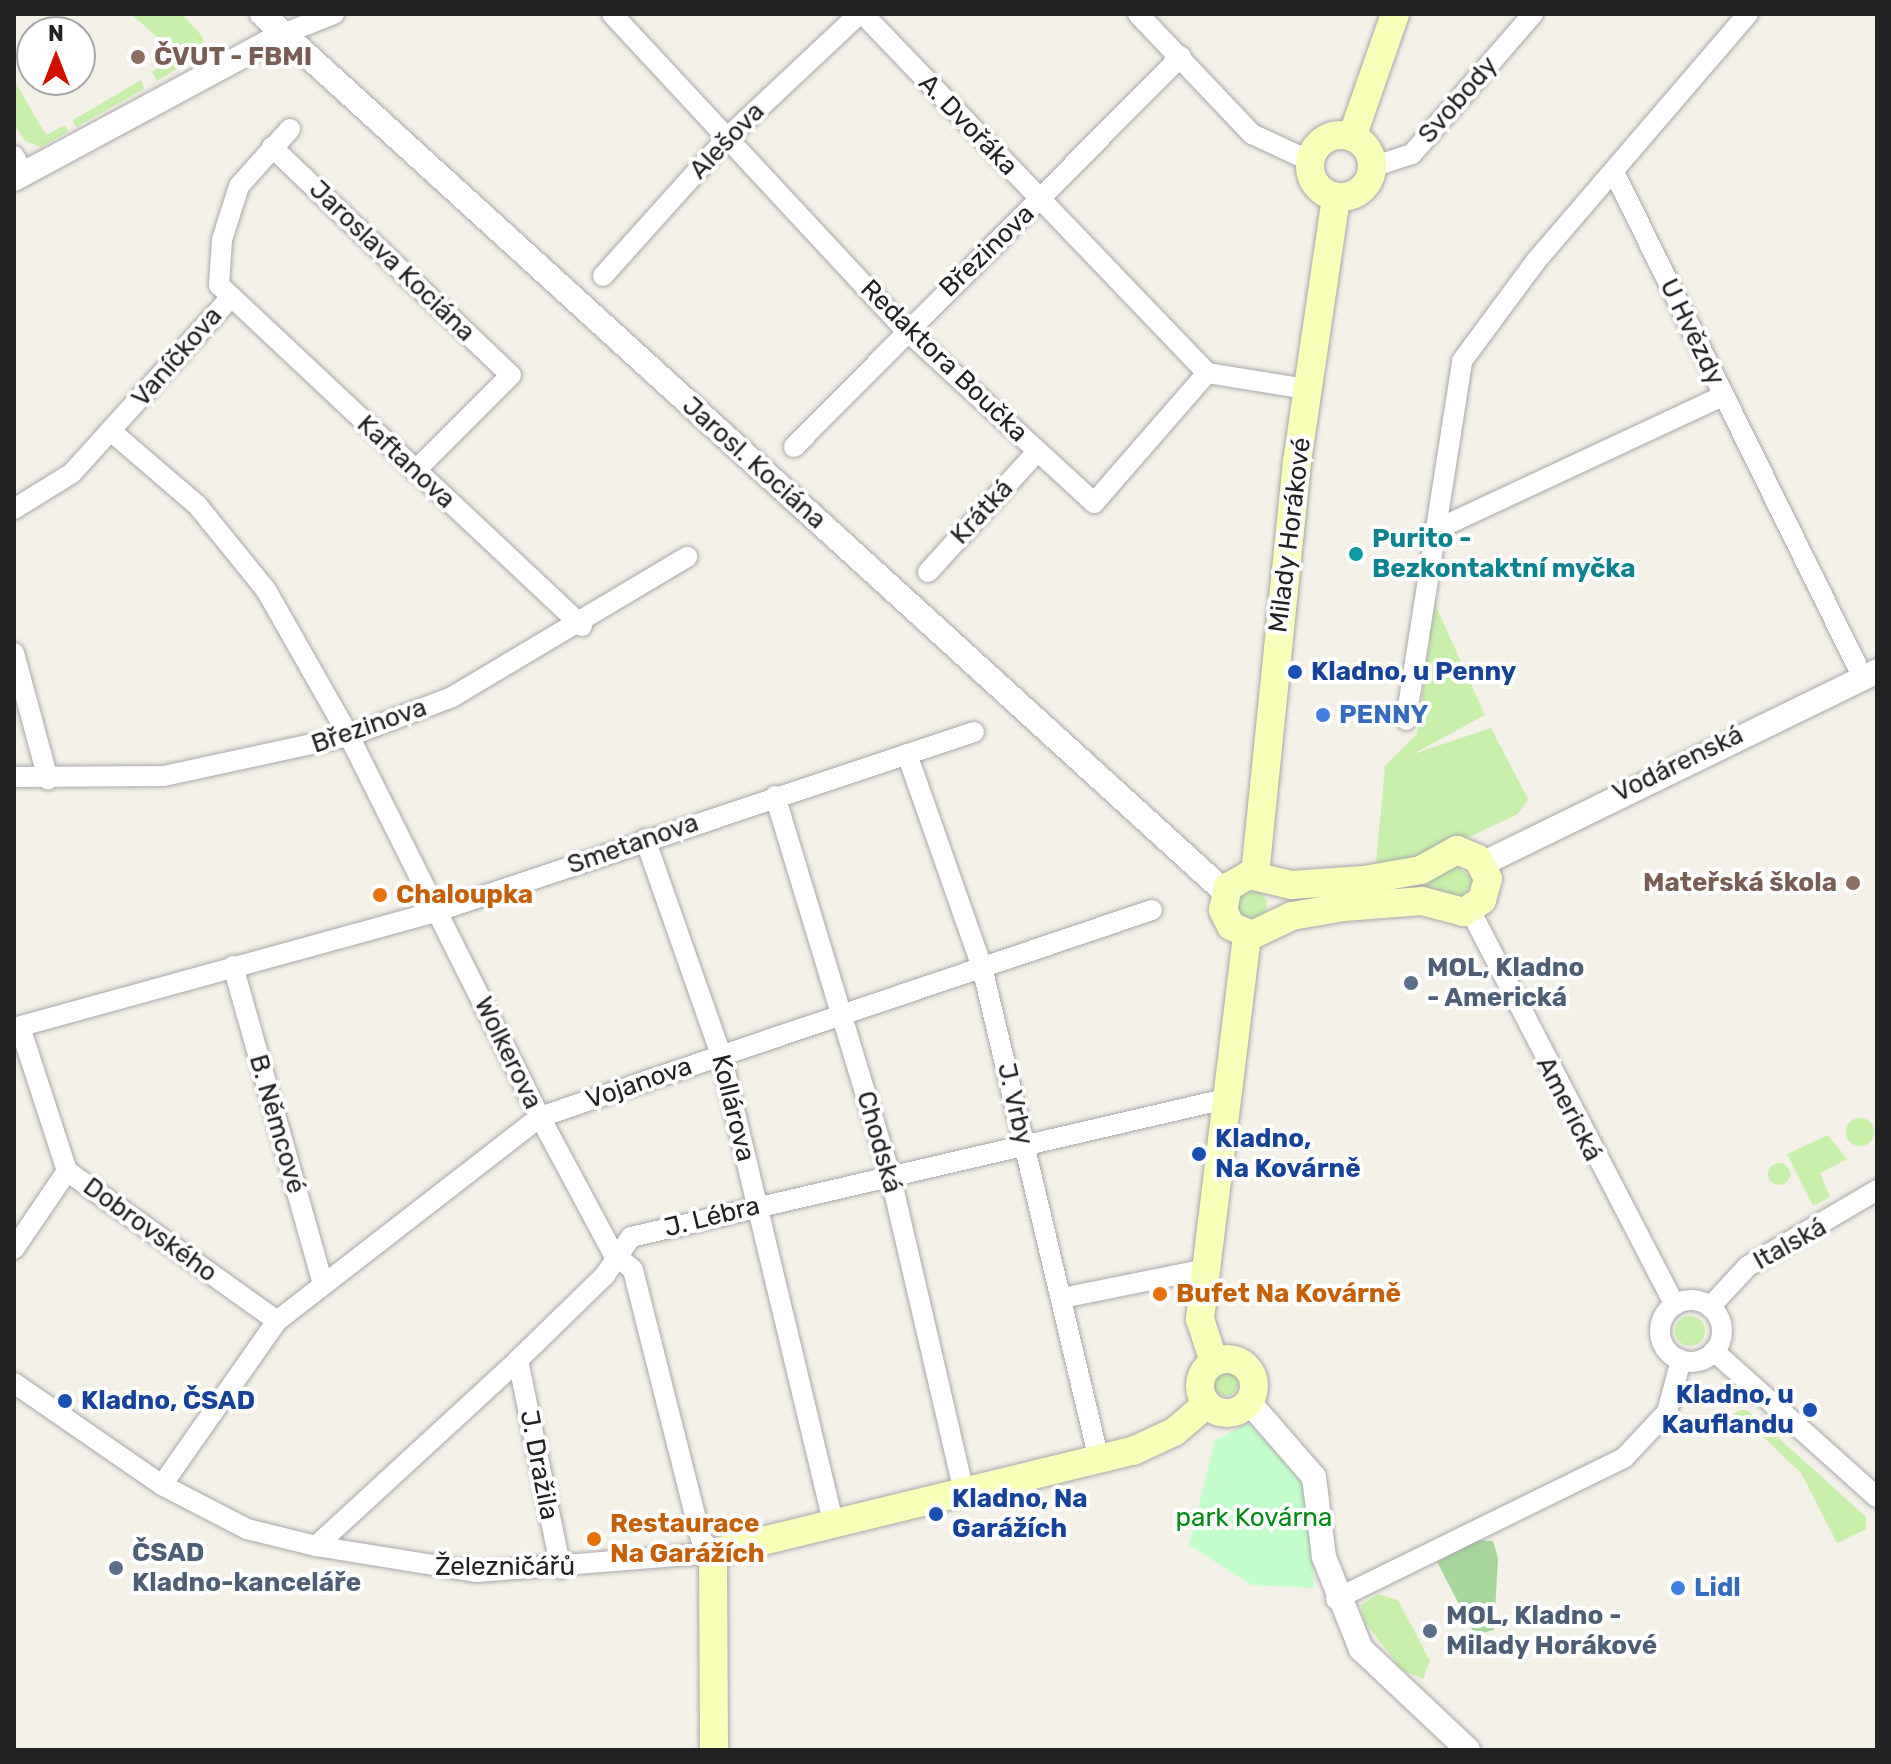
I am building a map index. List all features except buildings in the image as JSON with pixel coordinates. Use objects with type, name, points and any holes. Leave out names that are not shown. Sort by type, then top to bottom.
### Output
[{"type":"main road","points":[[1352,137],[1395,14]]},
{"type":"main road","points":[[1329,137],[1352,137],[1366,147],[1372,167],[1365,187],[1336,197],[1318,188],[1310,161],[1329,137]]},
{"type":"main road","name":"Milady Horákové","points":[[1255,875],[1307,389],[1336,197]]},
{"type":"main road","points":[[1451,850],[1482,864],[1487,890],[1470,910],[1452,913],[1422,901],[1344,907],[1292,916],[1247,935],[1227,922],[1225,892],[1255,875],[1291,885],[1364,880],[1421,870],[1451,850]]},
{"type":"main road","points":[[1214,1362],[1200,1319],[1247,935]]},
{"type":"main road","points":[[1235,1360],[1247,1368],[1254,1381],[1249,1402],[1232,1412],[1207,1404],[1201,1381],[1214,1362],[1235,1360]]},
{"type":"main road","name":"Železničářů","points":[[713,1553],[1099,1460],[1160,1440],[1207,1404]]},
{"type":"main road","name":"Wolkerova","points":[[713,1553],[714,1750]]},
{"type":"street","name":"Jarosl. Kociána","points":[[262,14],[1225,892]]},
{"type":"street","points":[[17,170],[283,34],[334,14]]},
{"type":"street","name":"Redaktora Boučka","points":[[612,14],[905,329],[1094,503],[1207,373]]},
{"type":"street","name":"Alešova","points":[[603,276],[726,139],[861,14]]},
{"type":"street","name":"A. Dvořáka","points":[[861,14],[1207,373]]},
{"type":"street","points":[[1138,14],[1252,134],[1310,161]]},
{"type":"street","name":"Svobody","points":[[1372,167],[1412,154],[1533,14]]},
{"type":"street","points":[[1406,720],[1431,532],[1462,361],[1614,172],[1748,14]]},
{"type":"street","name":"Březinova","points":[[794,447],[905,329],[1039,200],[1181,56]]},
{"type":"street","name":"Vaníčkova","points":[[14,509],[72,473],[229,299],[217,271],[222,240],[239,186],[290,129]]},
{"type":"street","name":"Jaroslava Kociána","points":[[272,147],[511,375],[415,471]]},
{"type":"street","name":"U Hvězdy","points":[[1614,172],[1723,396],[1870,674]]},
{"type":"street","name":"Kaftanova","points":[[229,299],[582,626]]},
{"type":"street","points":[[1207,373],[1307,389]]},
{"type":"street","points":[[1431,532],[1723,396]]},
{"type":"street","name":"Wolkerova","points":[[112,432],[198,506],[266,590],[349,736],[540,1117],[613,1253],[633,1270],[701,1539],[713,1553]]},
{"type":"street","name":"Krátká","points":[[928,572],[1037,452]]},
{"type":"street","name":"Březinova","points":[[14,777],[164,776],[349,736],[452,697],[582,626],[687,557]]},
{"type":"street","points":[[14,653],[48,779]]},
{"type":"street","name":"Vodárenská","points":[[1482,864],[1870,674]]},
{"type":"street","name":"Smetanova","points":[[17,1028],[438,911],[645,839],[974,732]]},
{"type":"street","name":"J. Vrby","points":[[907,754],[982,967],[1099,1460]]},
{"type":"street","name":"Chodská","points":[[775,796],[890,1174],[964,1493]]},
{"type":"street","name":"Kollárova","points":[[645,839],[721,1055],[833,1523]]},
{"type":"street","name":"Vojanova","points":[[162,1485],[277,1321],[322,1281],[540,1117],[1152,910]]},
{"type":"street","name":"Americká","points":[[1470,910],[1675,1305]]},
{"type":"street","name":"B. Němcové","points":[[233,966],[322,1281]]},
{"type":"street","name":"Dobrovského","points":[[17,1028],[67,1171],[277,1321]]},
{"type":"street","name":"J. Lébra","points":[[316,1546],[518,1360],[605,1275],[613,1253],[631,1237],[1024,1142],[1225,1099]]},
{"type":"street","points":[[14,1249],[67,1171]]},
{"type":"street","name":"Italská","points":[[1710,1307],[1748,1266],[1877,1190]]},
{"type":"street","points":[[1062,1298],[1206,1269]]},
{"type":"street","points":[[1681,1360],[1660,1335],[1675,1305],[1710,1307],[1721,1326],[1714,1351]]},
{"type":"street","points":[[1681,1360],[1714,1351]]},
{"type":"street","points":[[1714,1351],[1877,1497]]},
{"type":"street","name":"J. Dražila","points":[[518,1360],[561,1569]]},
{"type":"street","points":[[1336,1599],[1624,1458],[1667,1412],[1681,1360]]},
{"type":"street","name":"Železničářů","points":[[14,1383],[162,1485],[247,1529],[316,1546],[477,1572],[561,1569],[713,1553]]},
{"type":"street","points":[[1249,1402],[1314,1477],[1336,1599],[1361,1649],[1468,1750]]},
{"type":"green space","points":[[131,14],[182,14],[203,37],[204,52],[157,81],[152,72],[179,56]]},
{"type":"green space","points":[[14,80],[16,96],[23,96],[46,135],[65,125],[68,132],[41,147],[25,141],[14,123]]},
{"type":"green space","points":[[141,80],[144,89],[76,127],[73,120]]},
{"type":"green space","points":[[1430,593],[1485,715],[1413,754],[1491,728],[1528,799],[1518,814],[1427,857],[1376,864],[1385,766],[1417,734],[1430,639],[1420,637]]},
{"type":"green space","points":[[1455,864],[1474,880],[1462,899],[1293,908],[1291,893]]},
{"type":"green space","points":[[1253,891],[1263,895],[1267,905],[1263,915],[1253,919],[1243,915],[1239,905],[1243,895]]},
{"type":"green space","points":[[1860,1118],[1870,1122],[1874,1132],[1870,1142],[1860,1146],[1850,1142],[1846,1132],[1850,1122]]},
{"type":"green space","points":[[1828,1135],[1847,1159],[1820,1173],[1830,1197],[1813,1206],[1787,1154]]},
{"type":"green space","points":[[1779,1163],[1790,1174],[1779,1185],[1768,1174]]},
{"type":"green space","points":[[1690,1316],[1701,1320],[1705,1331],[1701,1342],[1690,1346],[1679,1342],[1675,1331],[1679,1320]]},
{"type":"green space","points":[[1226,1372],[1237,1379],[1238,1384],[1231,1395],[1226,1396],[1215,1389],[1214,1384],[1221,1373]]},
{"type":"green space","points":[[1743,1410],[1754,1421],[1743,1432],[1732,1421]]},
{"type":"green space","points":[[1760,1421],[1866,1517],[1866,1529],[1837,1543],[1801,1473],[1755,1429]]},
{"type":"green space","name":"park Kovárna","points":[[1248,1423],[1301,1480],[1311,1506],[1314,1588],[1251,1585],[1189,1545],[1215,1440]]},
{"type":"green space","points":[[1477,1540],[1493,1541],[1498,1558],[1494,1630],[1475,1635],[1437,1562]]},
{"type":"green space","points":[[1378,1594],[1398,1600],[1430,1661],[1423,1679],[1402,1670],[1364,1621],[1361,1605]]},
{"type":"place","name":"ČVUT - FBMI","points":[[138,57]]},
{"type":"place","name":"Purito - Bezkontaktní myčka","points":[[1356,554]]},
{"type":"place","name":"Kladno, u Penny","points":[[1295,672]]},
{"type":"place","name":"PENNY","points":[[1323,715]]},
{"type":"place","name":"Mateřská škola","points":[[1853,883]]},
{"type":"place","name":"Chaloupka","points":[[380,895]]},
{"type":"place","name":"MOL, Kladno - Americká","points":[[1411,983]]},
{"type":"place","name":"Kladno, Na Kovárně","points":[[1199,1154]]},
{"type":"place","name":"Bufet Na Kovárně","points":[[1160,1294]]},
{"type":"place","name":"Kladno, ČSAD","points":[[65,1401]]},
{"type":"place","name":"Kladno, u Kauflandu","points":[[1810,1410]]},
{"type":"place","name":"Kladno, Na Garážích","points":[[936,1514]]},
{"type":"place","name":"Restaurace Na Garážích","points":[[594,1539]]},
{"type":"place","name":"ČSAD Kladno-kanceláře","points":[[116,1568]]},
{"type":"place","name":"Lidl","points":[[1678,1588]]},
{"type":"place","name":"MOL, Kladno - Milady Horákové","points":[[1430,1631]]}]
